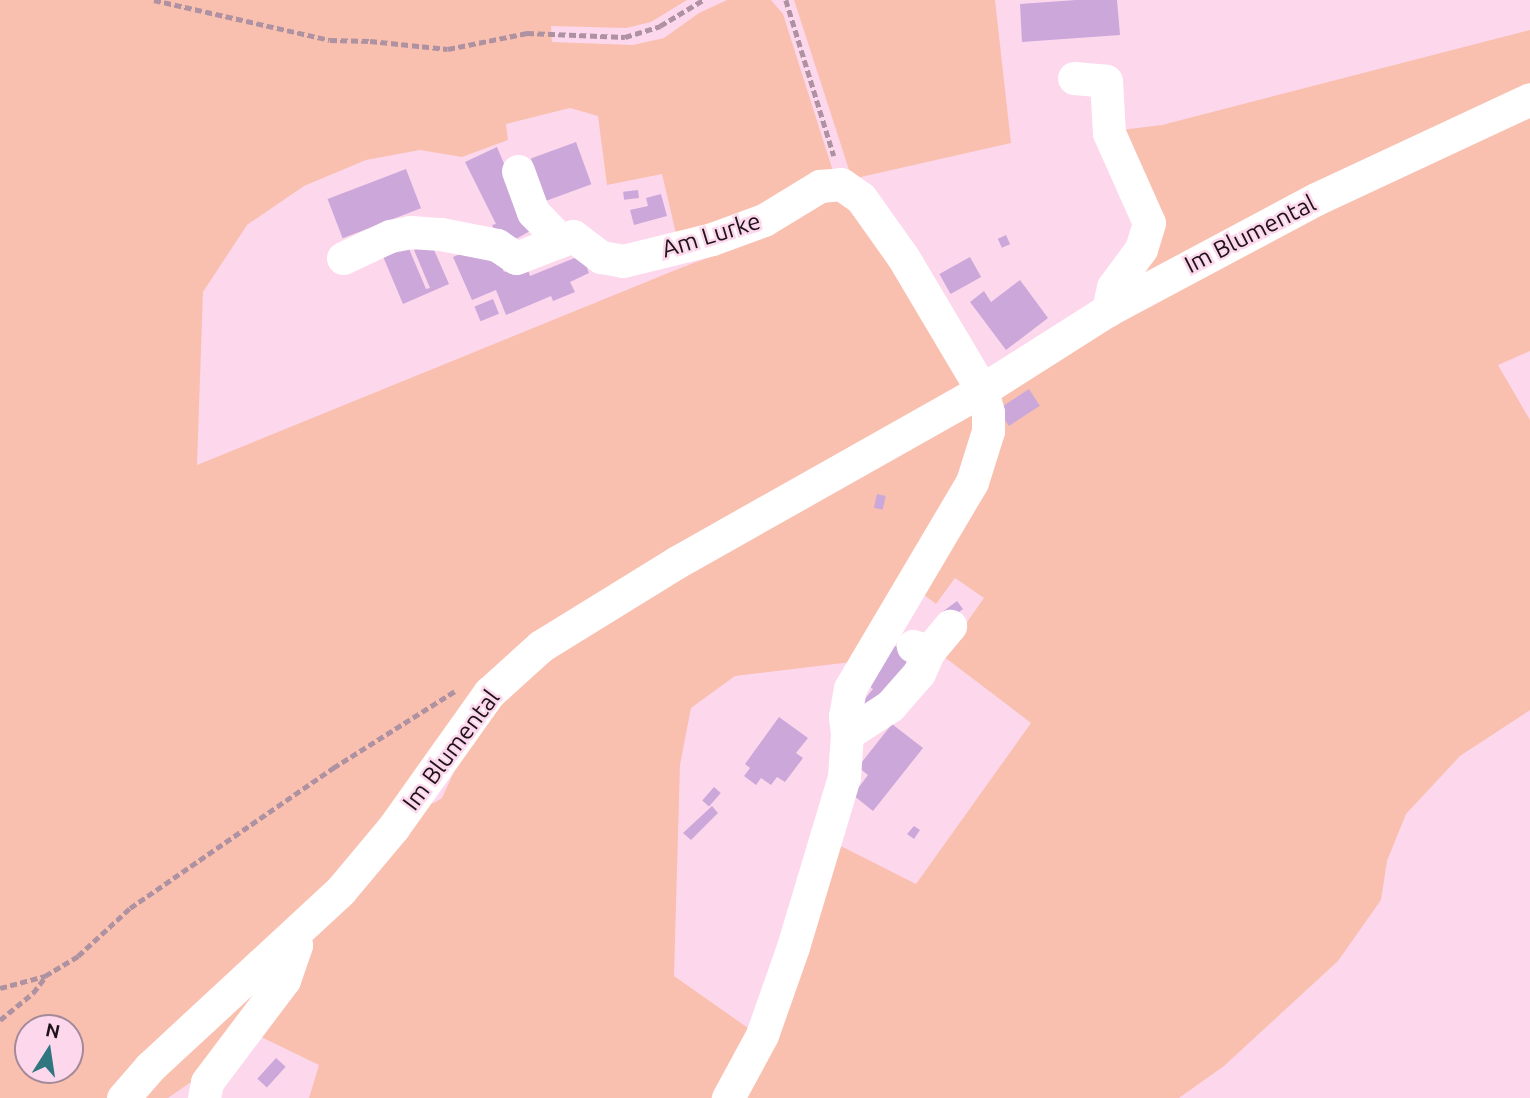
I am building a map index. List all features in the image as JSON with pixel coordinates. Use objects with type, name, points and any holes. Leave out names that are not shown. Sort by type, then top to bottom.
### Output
[{"type":"street","points":[[1074,78],[1106,81],[1109,134],[1149,223],[1141,249],[1113,287],[1108,310]]},
{"type":"street","name":"Im Blumental","points":[[123,1098],[150,1067],[350,880],[393,828],[489,693],[541,646],[677,562],[982,390],[1108,310],[1316,199],[1530,99]]},
{"type":"street","name":"Am Lurke","points":[[518,171],[533,212],[567,239],[601,257],[623,261],[712,239],[764,220],[820,186],[841,184]]},
{"type":"street","points":[[728,1098],[762,1035],[793,947],[844,777],[847,734],[845,717],[850,688],[972,482],[988,431],[988,412],[982,390],[903,257],[861,198],[841,184]]},
{"type":"street","points":[[343,258],[390,236],[410,232],[441,234],[497,245],[516,258],[567,239]]},
{"type":"street","points":[[847,734],[890,706],[919,673],[921,648],[950,626]]},
{"type":"street","points":[[439,798],[463,744],[457,739]]},
{"type":"street","points":[[204,1098],[207,1082],[228,1051],[285,980],[296,945],[292,937]]},
{"type":"path","points":[[155,0],[330,40],[370,41],[448,50],[527,33],[625,37],[660,26],[704,0]]},
{"type":"path","points":[[786,0],[841,184]]},
{"type":"path","points":[[0,988],[45,976],[78,956],[141,900],[333,768],[462,688]]},
{"type":"path","points":[[0,1020],[33,993],[45,976]]},
{"type":"shaded area","points":[[0,0],[687,0],[651,22],[626,28],[551,26],[552,42],[633,45],[664,38],[699,13],[727,0],[771,0],[783,14],[833,171],[678,242],[662,174],[607,185],[598,116],[570,108],[506,124],[508,140],[462,157],[420,150],[366,160],[304,186],[247,225],[203,292],[197,465],[683,267],[757,240],[812,199],[847,198],[964,384],[571,617],[376,843],[115,1098],[0,1098]]},
{"type":"shaded area","points":[[794,0],[995,0],[1011,143],[852,179]]},
{"type":"shaded area","points":[[1530,30],[1530,351],[1498,365],[1530,420],[1530,710],[1460,756],[1406,814],[1387,861],[1381,900],[1338,961],[1224,1066],[1179,1098],[733,1098],[827,839],[916,884],[1031,723],[943,656],[984,598],[955,578],[936,604],[914,587],[996,399],[1159,240],[1113,131],[1162,125]]},
{"type":"shaded area","points":[[970,404],[981,436],[860,661],[735,676],[691,708],[680,765],[674,976],[758,1035],[724,1098],[309,1098],[319,1065],[251,1032],[298,953],[439,788],[432,804],[442,798],[478,719],[535,659]]},
{"type":"shaded area","points":[[293,945],[210,1069],[168,1098],[132,1098]]},
{"type":"building","points":[[1117,0],[1120,35],[1022,42],[1020,4]]},
{"type":"building","points":[[576,142],[591,184],[546,201],[531,158]]},
{"type":"building","points":[[497,147],[532,230],[514,240],[499,238],[492,225],[496,224],[465,162]]},
{"type":"building","points":[[406,169],[421,208],[343,238],[328,199]]},
{"type":"building","points":[[638,190],[639,198],[624,200],[623,192]]},
{"type":"building","points":[[661,194],[667,216],[634,225],[630,210],[648,206],[646,198]]},
{"type":"building","points":[[1006,235],[1010,244],[1002,248],[998,239]]},
{"type":"building","points":[[431,243],[449,284],[403,304],[382,254],[407,244],[426,289],[430,288],[414,250]]},
{"type":"building","points":[[479,246],[494,248],[504,272],[526,264],[530,276],[582,255],[589,273],[570,282],[575,292],[553,301],[551,296],[506,315],[496,290],[472,300],[453,257]]},
{"type":"building","points":[[970,257],[981,277],[951,294],[939,274]]},
{"type":"building","points":[[1020,280],[1048,318],[1006,350],[970,302],[984,291],[991,302]]},
{"type":"building","points":[[493,299],[499,314],[480,321],[474,306]]},
{"type":"building","points":[[1029,389],[1040,406],[1009,426],[998,409]]},
{"type":"building","points":[[877,494],[886,496],[883,510],[874,508]]},
{"type":"building","points":[[957,601],[963,609],[949,620],[943,612]]},
{"type":"building","points":[[891,643],[917,661],[871,716],[859,706],[873,689],[861,680]]},
{"type":"building","points":[[779,717],[808,738],[796,753],[803,758],[785,782],[777,777],[771,785],[761,778],[756,785],[744,776],[750,768],[745,764]]},
{"type":"building","points":[[892,724],[923,748],[873,811],[853,795],[868,775],[858,767]]},
{"type":"building","points":[[714,787],[721,793],[709,806],[702,801]]},
{"type":"building","points":[[712,806],[718,813],[691,840],[683,833]]},
{"type":"building","points":[[914,826],[920,830],[914,839],[907,834]]},
{"type":"building","points":[[276,1058],[286,1067],[267,1088],[257,1079]]}]
